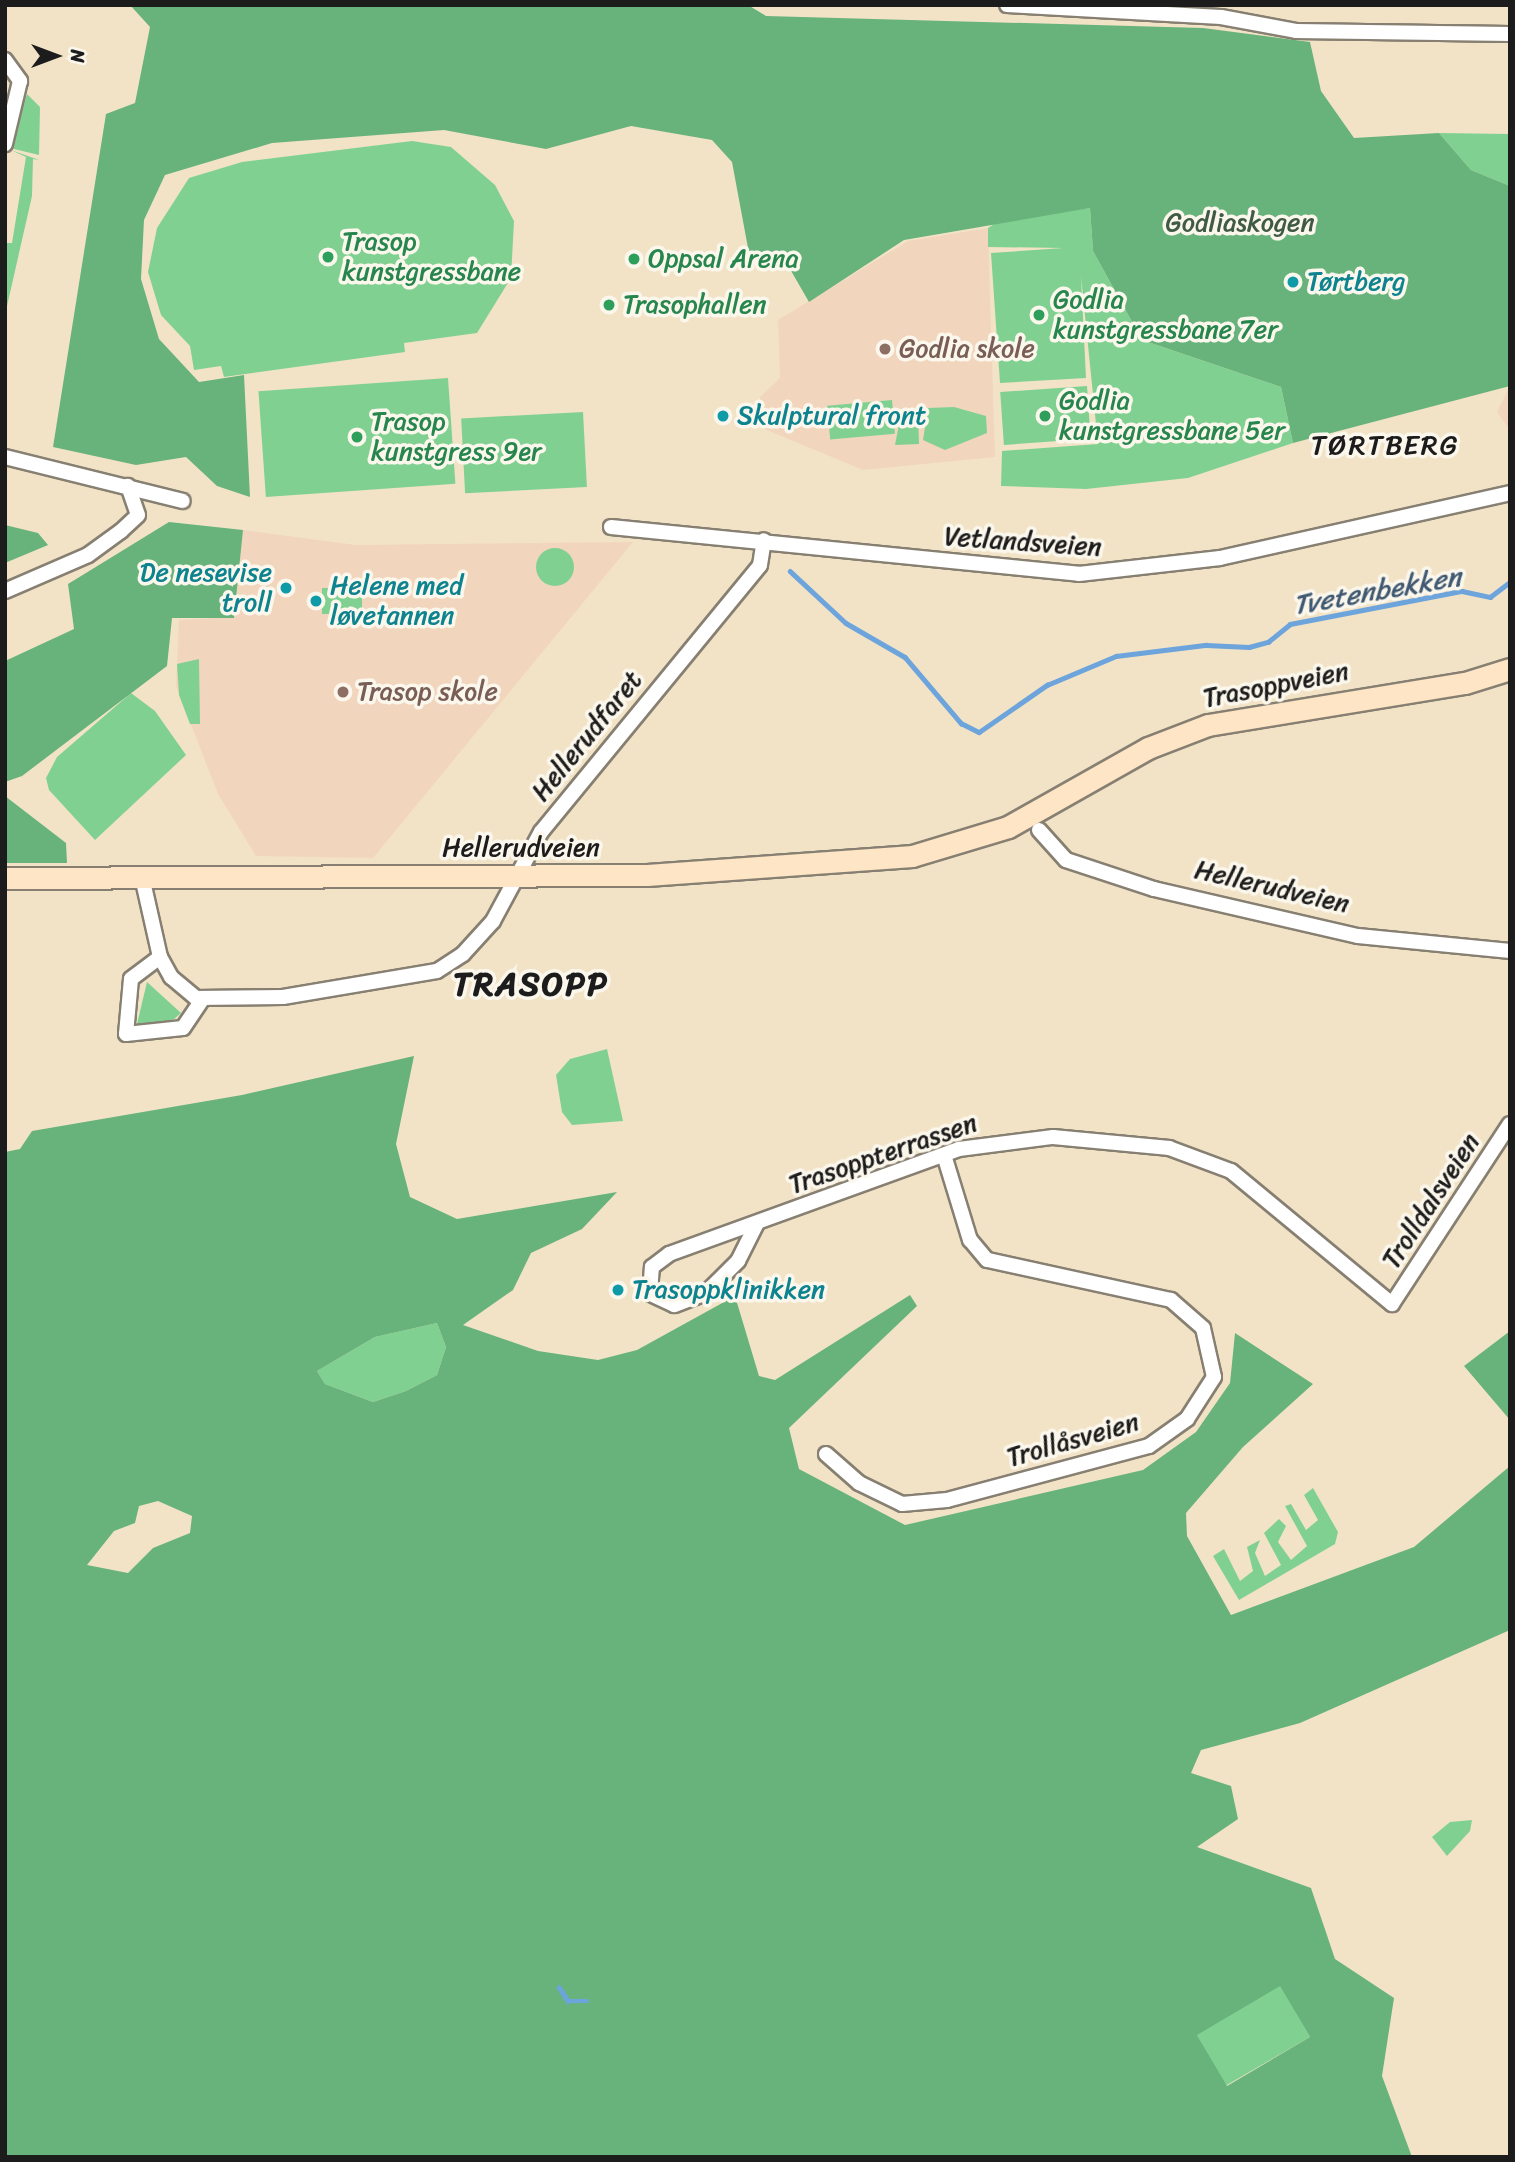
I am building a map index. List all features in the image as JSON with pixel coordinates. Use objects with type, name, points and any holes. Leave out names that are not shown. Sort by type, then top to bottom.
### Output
[{"type":"main road","name":"Trasoppveien","points":[[1034,823],[1147,748],[1208,724],[1465,683],[1510,670]]},
{"type":"main road","name":"Hellerudveien","points":[[5,878],[519,877],[728,873],[887,860],[954,848],[1034,823]]},
{"type":"street","points":[[1007,5],[1205,10],[1296,32],[1510,34]]},
{"type":"street","points":[[5,60],[20,81],[5,144]]},
{"type":"street","points":[[5,457],[183,501]]},
{"type":"street","points":[[5,591],[69,565],[121,531],[138,515],[128,486]]},
{"type":"street","name":"Vetlandsveien","points":[[611,527],[764,540],[1039,573],[1124,572],[1220,558],[1510,493]]},
{"type":"street","name":"Hellerudfaret","points":[[202,1000],[344,990],[438,971],[481,935],[519,877],[552,817],[760,565],[764,540]]},
{"type":"street","name":"Hellerudveien","points":[[1034,823],[1066,860],[1154,889],[1358,936],[1510,951]]},
{"type":"street","points":[[142,877],[160,957],[184,990],[202,1000],[183,1028],[126,1034],[131,979],[160,957]]},
{"type":"street","name":"Trolldalsveien","points":[[1392,1304],[1510,1124]]},
{"type":"street","name":"Trasoppterrassen","points":[[757,1223],[738,1261],[706,1293],[674,1305],[650,1294],[647,1279],[661,1259],[757,1223],[944,1155],[994,1141],[1052,1137],[1140,1144],[1199,1157],[1241,1177],[1392,1304]]},
{"type":"street","name":"Trollåsveien","points":[[827,1454],[859,1483],[902,1504],[947,1500],[1149,1446],[1187,1419],[1214,1377],[1203,1328],[1171,1300],[987,1260],[971,1240],[944,1155]]},
{"type":"shaded area","name":"Godlia skole","points":[[988,228],[995,457],[863,470],[762,428],[760,397],[780,378],[778,320],[908,241]]},
{"type":"shaded area","points":[[1510,386],[1510,430],[1497,412]]},
{"type":"shaded area","name":"Trasop skole","points":[[243,530],[356,545],[633,542],[373,858],[256,856],[218,794],[176,686],[179,620],[234,617]]},
{"type":"green space","name":"Godliaskogen","points":[[130,5],[748,5],[766,16],[1203,28],[1310,42],[1321,91],[1354,138],[1439,133],[1471,170],[1510,186],[1510,386],[1293,443],[1281,387],[1142,340],[1093,251],[1090,208],[904,240],[809,302],[790,269],[751,264],[732,162],[712,140],[631,126],[546,149],[444,130],[272,143],[165,175],[144,220],[141,279],[159,339],[199,382],[244,375],[250,497],[217,486],[186,457],[136,465],[53,447],[106,114],[135,103],[150,27]]},
{"type":"green space","points":[[27,94],[40,107],[39,155],[10,148]]},
{"type":"green space","points":[[1439,133],[1510,134],[1510,186],[1471,170]]},
{"type":"green space","points":[[412,141],[451,147],[495,185],[514,221],[511,278],[477,333],[404,343],[405,352],[224,377],[221,366],[194,370],[190,346],[161,315],[148,272],[157,228],[189,178],[242,162]]},
{"type":"green space","points":[[11,150],[39,160],[33,159],[32,196],[5,315],[5,243],[12,243],[26,157]]},
{"type":"green space","points":[[1090,208],[1093,251],[1142,340],[1281,387],[1293,443],[1188,478],[1086,489],[1001,486],[1002,451],[1098,444],[1081,276],[1086,378],[1000,383],[991,253],[1063,248],[988,247],[988,228],[1004,218]]},
{"type":"green space","name":"Trasop kunstgress 9er","points":[[448,378],[455,484],[266,497],[258,391]]},
{"type":"green space","name":"Godlia kunstgressbane 5er","points":[[1087,386],[1091,439],[1004,445],[1000,392]]},
{"type":"green space","points":[[892,400],[895,434],[830,440],[827,406]]},
{"type":"green space","points":[[954,407],[986,416],[987,433],[945,450],[923,440],[928,408]]},
{"type":"green space","points":[[583,412],[587,487],[465,493],[461,418]]},
{"type":"green space","points":[[918,413],[919,444],[895,445],[901,414]]},
{"type":"green space","points":[[169,522],[243,530],[234,618],[172,618],[167,666],[22,776],[5,782],[5,661],[74,629],[68,584]]},
{"type":"green space","points":[[5,525],[38,533],[48,545],[5,563]]},
{"type":"green space","points":[[555,548],[568,554],[574,567],[568,580],[555,586],[542,580],[536,567],[542,554]]},
{"type":"green space","points":[[322,588],[362,588],[362,614],[322,614]]},
{"type":"green space","points":[[199,659],[200,724],[190,724],[179,695],[177,664]]},
{"type":"green space","points":[[131,693],[155,711],[186,755],[95,840],[49,790],[46,778],[57,757]]},
{"type":"green space","points":[[5,796],[66,843],[67,863],[5,863]]},
{"type":"green space","points":[[147,982],[181,1013],[173,1020],[137,1024]]},
{"type":"green space","points":[[607,1049],[623,1121],[572,1125],[562,1112],[556,1075],[570,1059]]},
{"type":"green space","points":[[414,1056],[396,1144],[410,1197],[457,1219],[617,1192],[582,1229],[531,1253],[513,1290],[463,1325],[538,1351],[598,1360],[637,1350],[735,1296],[759,1376],[775,1380],[910,1295],[917,1306],[789,1428],[799,1469],[905,1525],[1143,1470],[1196,1432],[1230,1383],[1235,1333],[1313,1384],[1243,1447],[1186,1513],[1187,1536],[1231,1615],[1414,1547],[1510,1466],[1510,1630],[1300,1723],[1201,1750],[1191,1773],[1231,1786],[1238,1819],[1197,1847],[1311,1888],[1335,1959],[1394,1998],[1382,2076],[1412,2157],[5,2157],[5,1152],[20,1149],[32,1131],[242,1095]],"holes":[[[437,1323],[446,1347],[437,1375],[406,1391],[373,1402],[325,1384],[317,1371],[375,1337]],[[158,1501],[192,1516],[190,1533],[153,1548],[128,1573],[87,1565],[114,1531],[135,1523],[139,1506]],[[1280,1986],[1310,2037],[1227,2086],[1197,2035]]]},
{"type":"green space","points":[[437,1323],[446,1347],[437,1375],[406,1391],[373,1402],[325,1384],[317,1371],[375,1337]]},
{"type":"green space","points":[[1510,1331],[1510,1420],[1464,1366]]},
{"type":"green space","points":[[1313,1488],[1338,1532],[1335,1544],[1239,1600],[1213,1556],[1224,1549],[1240,1581],[1253,1571],[1247,1547],[1260,1540],[1255,1553],[1265,1576],[1281,1565],[1264,1533],[1279,1519],[1286,1526],[1278,1542],[1291,1560],[1307,1546],[1285,1506],[1291,1504],[1306,1530],[1318,1520],[1304,1495]]},
{"type":"green space","points":[[1472,1820],[1470,1831],[1447,1856],[1432,1837],[1450,1822]]},
{"type":"green space","points":[[1280,1985],[1310,2037],[1226,2085],[1196,2034]]},
{"type":"waterway","name":"Tvetenbekken","points":[[790,571],[846,623],[905,657],[961,723],[979,732],[1047,685],[1116,656],[1206,645],[1249,647],[1268,642],[1290,624],[1462,591],[1490,597],[1510,582]]},
{"type":"waterway","points":[[559,1987],[568,2001],[587,2001]]},
{"type":"place","name":"Trasop kunstgressbane","points":[[328,257]]},
{"type":"place","name":"Oppsal Arena","points":[[634,259]]},
{"type":"place","name":"Tørtberg","points":[[1293,282]]},
{"type":"place","name":"Trasophallen","points":[[609,305]]},
{"type":"place","name":"Godlia kunstgressbane 7er","points":[[1039,315]]},
{"type":"place","name":"Godlia skole","points":[[885,349]]},
{"type":"place","name":"Skulptural front","points":[[723,416]]},
{"type":"place","name":"Godlia kunstgressbane 5er","points":[[1045,416]]},
{"type":"place","name":"Trasop kunstgress 9er","points":[[357,437]]},
{"type":"place","name":"De nesevise troll","points":[[286,588]]},
{"type":"place","name":"Helene med løvetannen","points":[[316,601]]},
{"type":"place","name":"Trasop skole","points":[[343,692]]},
{"type":"place","name":"Trasoppklinikken","points":[[618,1290]]},
{"type":"district","name":"TØRTBERG","points":[[1385,445]]},
{"type":"district","name":"TRASOPP","points":[[531,985]]}]
